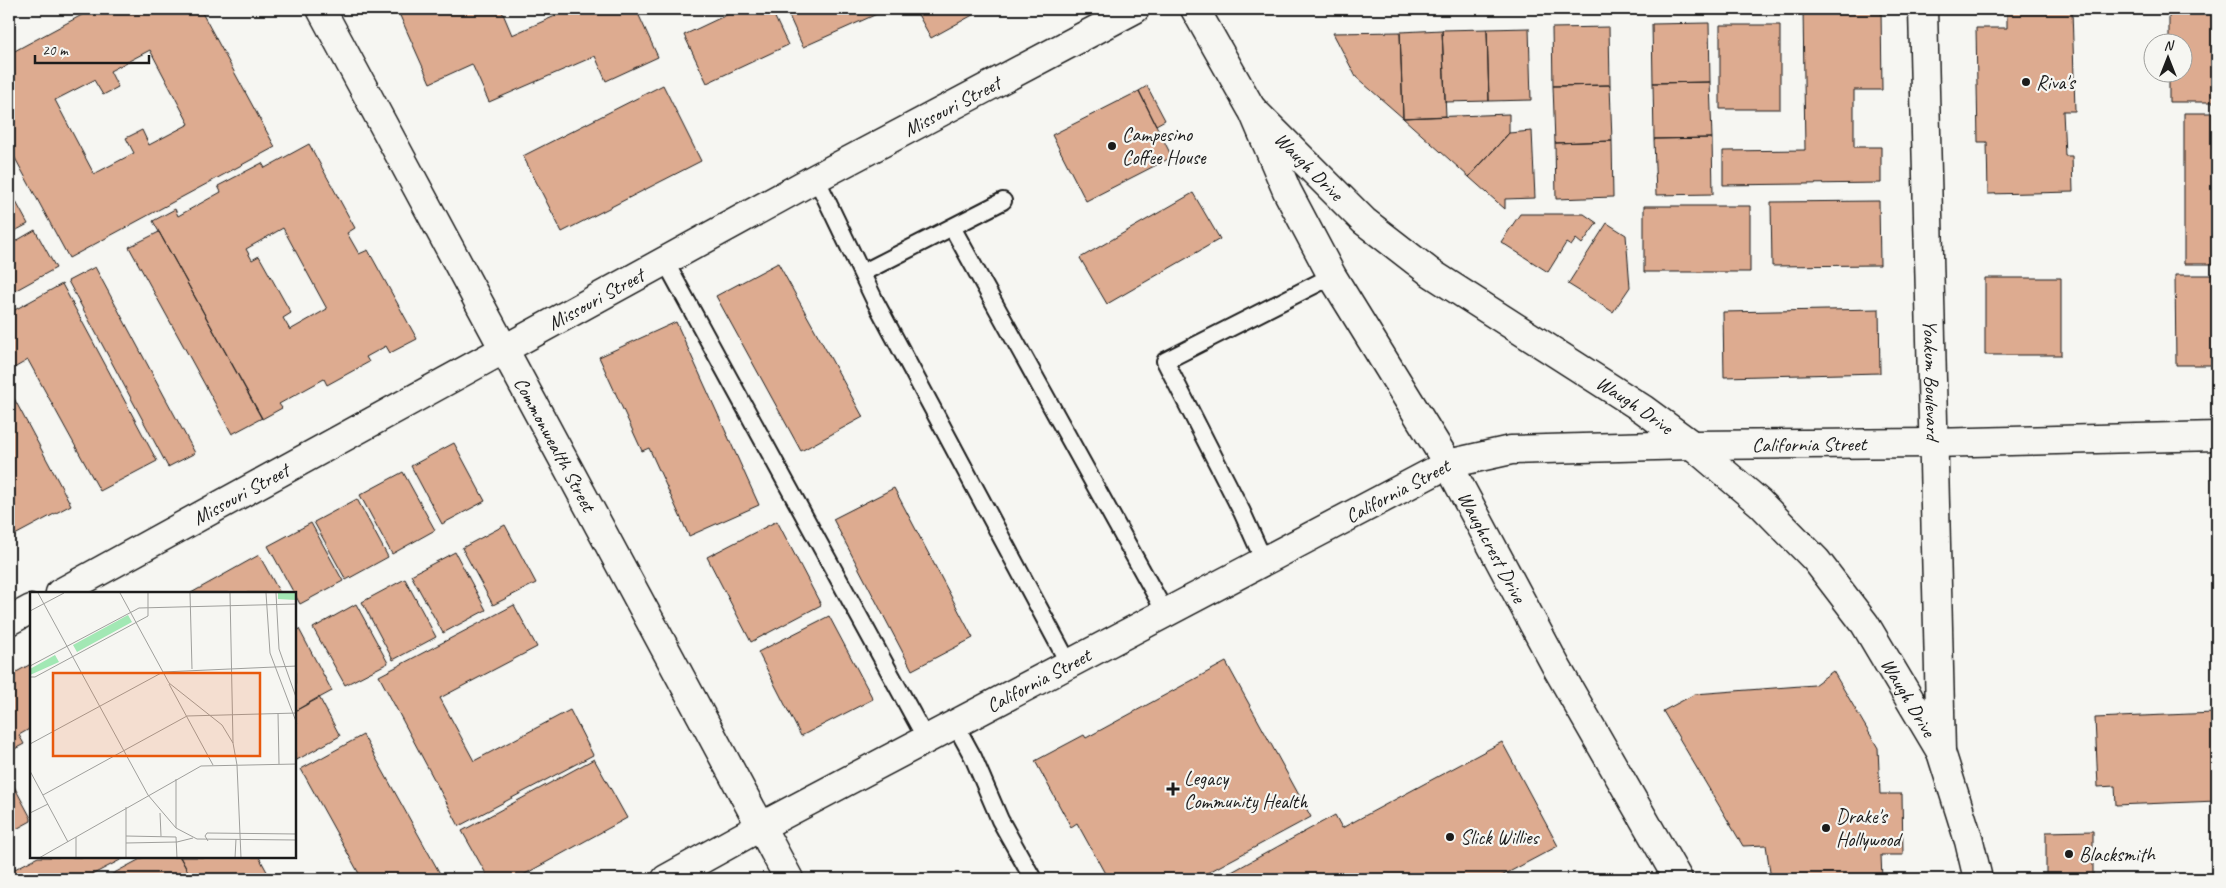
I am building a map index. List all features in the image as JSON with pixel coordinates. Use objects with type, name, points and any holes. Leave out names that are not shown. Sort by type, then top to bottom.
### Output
[{"type":"street","name":"Commonwealth Street","points":[[321,9],[789,879]]},
{"type":"street","name":"Missouri Street","points":[[62,592],[816,178],[1135,9]]},
{"type":"street","name":"Waugh Drive","points":[[1195,9],[1252,108],[1364,222],[1431,273],[1643,409],[1692,444],[1760,503],[1816,560],[1865,624],[1940,752],[1969,841],[1978,879]]},
{"type":"street","name":"Yoakum Boulevard","points":[[1923,9],[1940,752]]},
{"type":"street","name":"Waughcrest Drive","points":[[1252,108],[1287,191],[1332,276],[1448,464],[1557,668],[1678,879]]},
{"type":"street","name":"California Street","points":[[666,879],[760,827],[1165,612],[1448,464],[1511,450],[1692,444],[1933,443],[2217,436]]},
{"type":"street","points":[[9,621],[30,610]]},
{"type":"lane","points":[[816,178],[862,273],[1069,664]]},
{"type":"lane","points":[[862,273],[1003,201]]},
{"type":"lane","points":[[952,226],[1165,612]]},
{"type":"lane","points":[[665,261],[926,739]]},
{"type":"lane","points":[[1264,560],[1242,512],[1165,361],[1332,276]]},
{"type":"lane","points":[[954,724],[973,757],[1000,820],[1032,879]]},
{"type":"building","points":[[93,9],[200,9],[275,147],[69,258],[9,147],[9,54]],"holes":[[[150,50],[189,124],[149,145],[142,130],[126,138],[134,153],[94,174],[55,100],[94,80],[103,95],[118,87],[110,71]]]},
{"type":"building","points":[[397,9],[501,9],[512,35],[571,9],[636,9],[658,57],[606,81],[595,56],[489,102],[472,64],[430,83]]},
{"type":"building","points":[[739,9],[771,9],[788,45],[707,83],[684,35]]},
{"type":"building","points":[[786,9],[888,9],[803,47]]},
{"type":"building","points":[[915,9],[979,9],[980,11],[931,38]]},
{"type":"building","points":[[1803,9],[1881,9],[1882,90],[1854,90],[1854,147],[1881,147],[1881,183],[1723,185],[1723,151],[1805,150]]},
{"type":"building","name":"Riva's","points":[[2007,9],[2072,9],[2075,111],[2063,111],[2065,156],[2072,156],[2073,192],[1988,194],[1987,142],[1978,142],[1976,28],[2007,28]]},
{"type":"building","points":[[2169,9],[2217,9],[2217,102],[2169,102],[2169,82],[2194,82],[2194,32],[2169,32]]},
{"type":"building","points":[[1709,23],[1710,82],[1653,83],[1652,24]]},
{"type":"building","points":[[1720,25],[1780,25],[1780,109],[1720,109]]},
{"type":"building","points":[[1609,27],[1610,85],[1553,86],[1552,28]]},
{"type":"building","points":[[1529,28],[1531,100],[1489,101],[1487,29]]},
{"type":"building","points":[[1487,29],[1489,101],[1445,102],[1442,30]]},
{"type":"building","points":[[1442,30],[1446,116],[1403,118],[1400,32]]},
{"type":"building","points":[[1400,32],[1403,118],[1356,77],[1333,33]]},
{"type":"building","points":[[1710,82],[1712,138],[1654,139],[1653,83]]},
{"type":"building","points":[[663,85],[701,161],[562,232],[523,156]]},
{"type":"building","points":[[1610,85],[1612,141],[1555,143],[1553,86]]},
{"type":"building","points":[[1147,86],[1165,120],[1156,125],[1139,91]]},
{"type":"building","name":"Campesino Coffee House","points":[[1139,91],[1172,157],[1086,201],[1052,135]]},
{"type":"building","points":[[2184,113],[2217,113],[2217,264],[2184,264]]},
{"type":"building","points":[[1509,114],[1509,133],[1469,177],[1403,118]]},
{"type":"building","points":[[1532,131],[1535,198],[1505,199],[1505,209],[1469,177],[1509,133]]},
{"type":"building","points":[[1712,138],[1713,194],[1656,195],[1654,139]]},
{"type":"building","points":[[1612,141],[1613,197],[1556,199],[1555,143]]},
{"type":"building","points":[[309,144],[355,228],[347,233],[359,254],[368,250],[417,339],[390,353],[386,346],[366,357],[369,362],[327,385],[324,379],[279,404],[282,408],[262,419],[153,221],[175,209],[178,216],[221,192],[218,186],[262,163],[265,168]],"holes":[[[283,228],[327,309],[290,330],[283,318],[291,313],[259,256],[252,260],[246,249]]]},
{"type":"building","points":[[9,189],[28,224],[9,234]]},
{"type":"building","points":[[1193,193],[1220,239],[1107,304],[1080,258]]},
{"type":"building","points":[[1879,201],[1880,265],[1772,266],[1771,202]]},
{"type":"building","points":[[1644,206],[1750,206],[1750,272],[1644,272]]},
{"type":"building","points":[[1520,214],[1584,214],[1597,223],[1582,244],[1576,239],[1571,246],[1566,243],[1548,272],[1501,242]]},
{"type":"building","points":[[1607,223],[1626,235],[1630,287],[1613,312],[1568,284]]},
{"type":"building","points":[[35,230],[56,268],[9,294],[9,245]]},
{"type":"building","points":[[159,232],[262,418],[232,434],[129,247]]},
{"type":"building","points":[[778,263],[863,417],[801,451],[716,296]]},
{"type":"building","points":[[95,267],[195,453],[168,467],[68,281]]},
{"type":"building","points":[[2175,275],[2217,275],[2217,365],[2176,365]]},
{"type":"building","points":[[1985,278],[2061,278],[2061,355],[1985,355]]},
{"type":"building","points":[[62,284],[157,461],[100,491],[28,360],[9,371],[9,313]]},
{"type":"building","points":[[1879,309],[1880,373],[1724,377],[1723,312]]},
{"type":"building","points":[[676,322],[759,505],[689,536],[649,448],[642,451],[599,357]]},
{"type":"building","points":[[9,389],[71,505],[13,536],[9,528]]},
{"type":"building","points":[[454,443],[485,501],[442,524],[411,466]]},
{"type":"building","points":[[403,472],[435,530],[392,554],[360,495]]},
{"type":"building","points":[[894,488],[973,638],[912,670],[833,519]]},
{"type":"building","points":[[357,499],[388,557],[346,580],[314,522]]},
{"type":"building","points":[[777,521],[821,605],[751,642],[707,557]]},
{"type":"building","points":[[311,523],[343,581],[300,604],[296,597],[296,592],[293,592],[268,546]]},
{"type":"building","points":[[505,525],[536,583],[493,605],[462,548]]},
{"type":"building","points":[[455,552],[486,610],[443,633],[411,575]]},
{"type":"building","points":[[259,555],[279,592],[193,592]]},
{"type":"building","points":[[405,579],[436,637],[393,660],[362,602]]},
{"type":"building","points":[[356,604],[388,663],[345,685],[313,628]]},
{"type":"building","points":[[514,605],[537,647],[440,698],[474,761],[570,710],[593,755],[459,826],[379,676]]},
{"type":"building","points":[[829,616],[873,699],[801,736],[758,652]]},
{"type":"building","points":[[299,629],[332,691],[296,710],[296,630]]},
{"type":"building","name":"Legacy Community Health","points":[[1226,662],[1311,817],[1196,879],[1108,879],[1077,823],[1071,827],[1035,761],[1084,735],[1086,738]]},
{"type":"building","points":[[30,665],[30,729],[19,735],[24,744],[9,752],[9,676]]},
{"type":"building","points":[[1833,671],[1878,748],[1880,794],[1902,794],[1903,855],[1881,855],[1882,879],[1771,879],[1766,845],[1743,846],[1663,711],[1695,694],[1814,685]]},
{"type":"building","points":[[319,697],[340,736],[296,760],[296,710]]},
{"type":"building","points":[[2214,713],[2217,801],[2116,805],[2115,786],[2098,787],[2095,718]]},
{"type":"building","points":[[363,735],[443,879],[362,879],[301,769]]},
{"type":"building","points":[[1502,742],[1558,846],[1496,879],[1219,879],[1335,815],[1342,828]]},
{"type":"building","points":[[594,759],[627,818],[516,879],[489,879],[462,831]]},
{"type":"building","points":[[9,777],[30,816],[30,822],[9,833]]},
{"type":"building","name":"Blacksmith","points":[[2093,831],[2093,879],[2035,879],[2035,875],[2046,875],[2046,832]]},
{"type":"building","points":[[36,858],[124,858],[84,879],[9,879],[9,872]]},
{"type":"building","points":[[142,858],[181,858],[192,879],[103,879]]},
{"type":"building","points":[[181,858],[260,858],[271,879],[192,879]]},
{"type":"place","name":"Riva's","points":[[2026,82]]},
{"type":"place","name":"Campesino Coffee House","points":[[1112,146]]},
{"type":"place","name":"Legacy Community Health","points":[[1173,789]]},
{"type":"place","name":"Drake's Hollywood","points":[[1826,828]]},
{"type":"place","name":"Slick Willies","points":[[1450,837]]},
{"type":"place","name":"Blacksmith","points":[[2069,854]]}]
